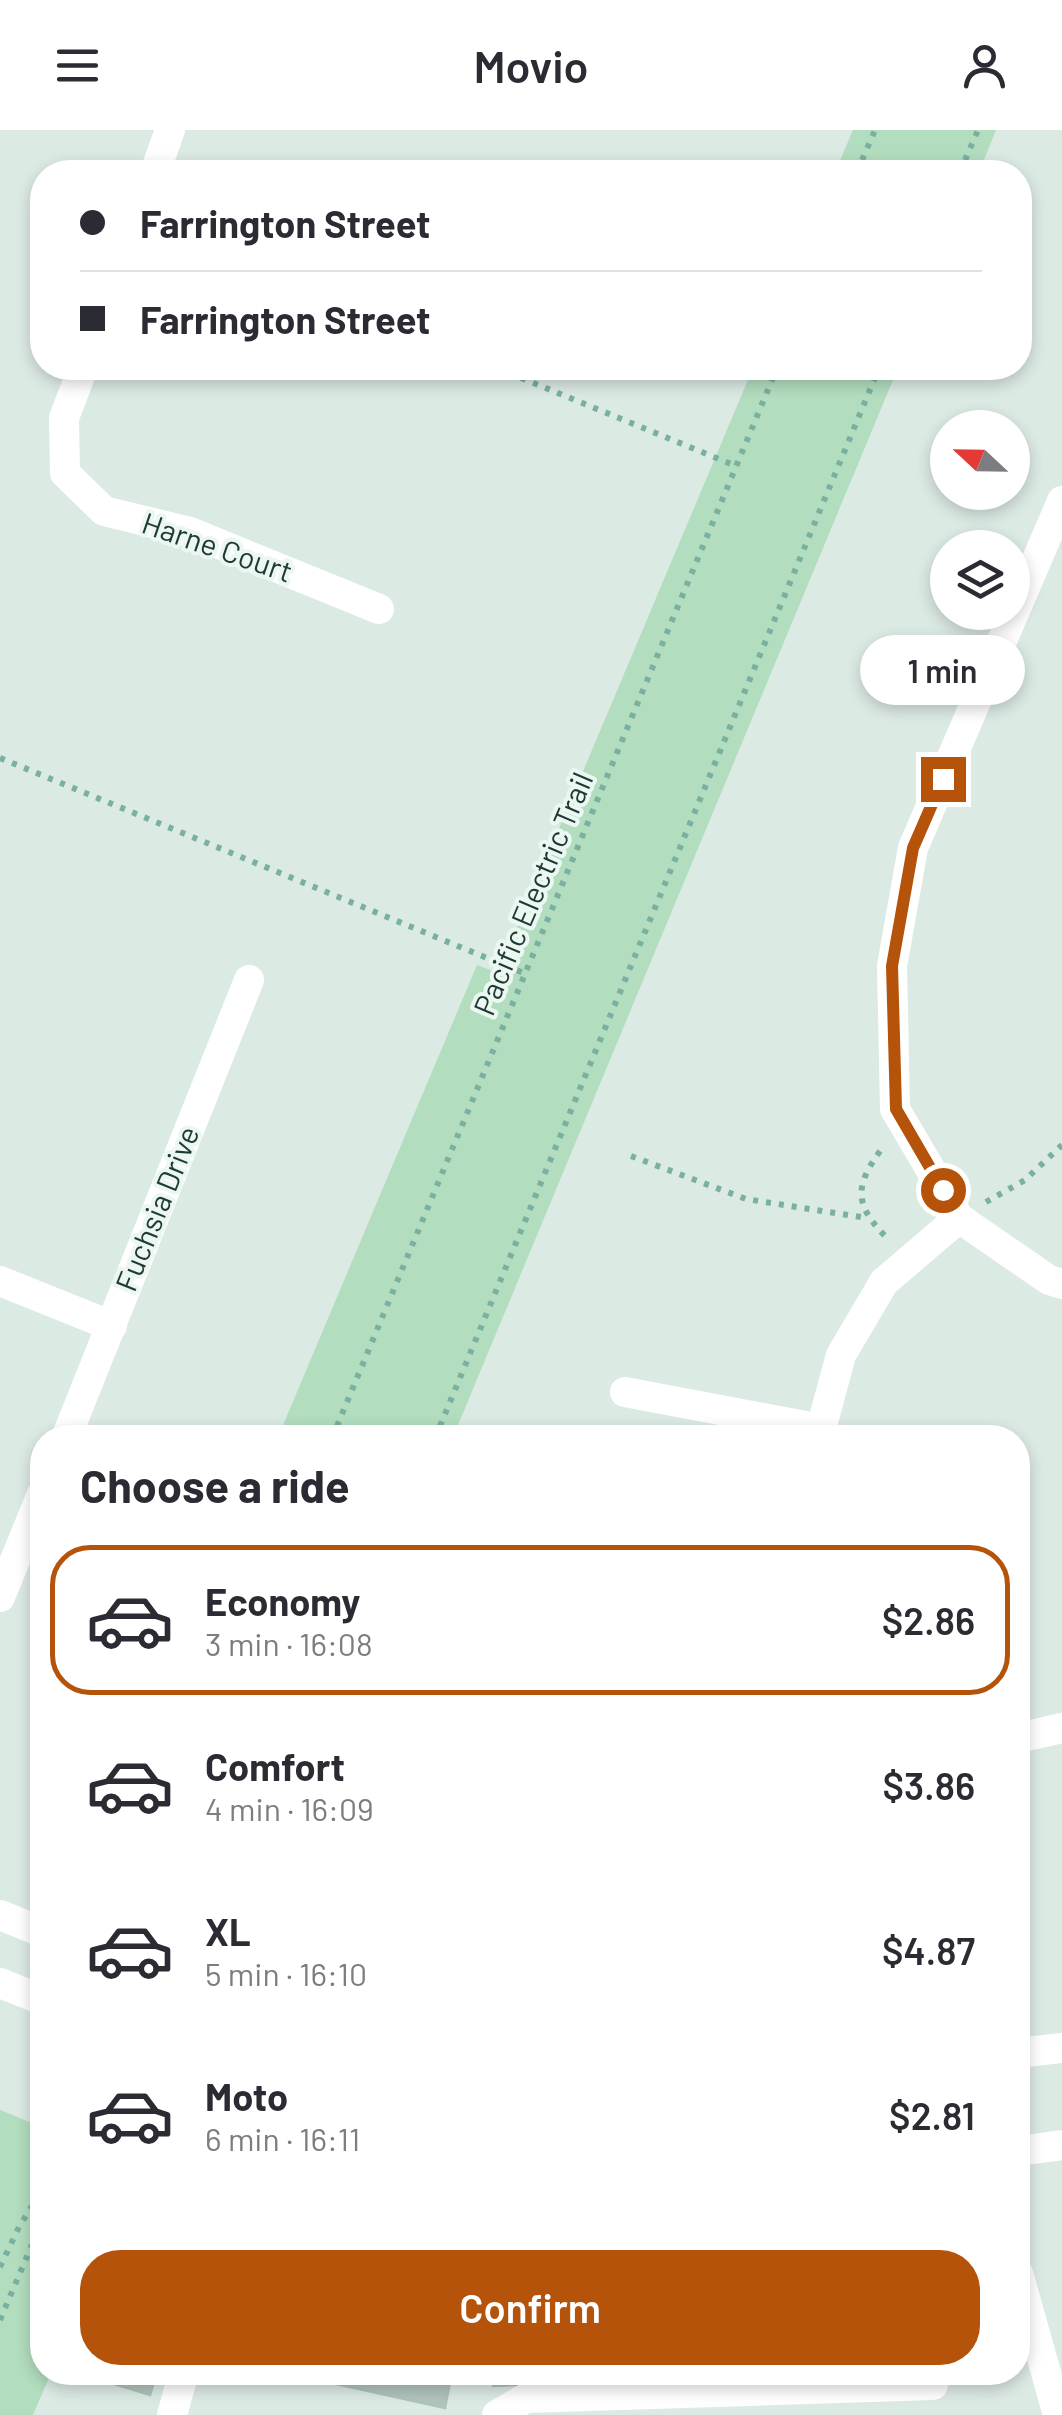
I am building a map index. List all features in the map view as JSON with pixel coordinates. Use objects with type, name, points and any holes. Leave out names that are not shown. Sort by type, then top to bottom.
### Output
[{"type":"street","points":[[159,160],[170,130]]},
{"type":"street","name":"Harne Court","points":[[78,380],[64,418],[65,473],[104,511],[190,532],[380,609]]},
{"type":"street","points":[[1062,501],[913,848],[892,966],[896,1109],[959,1218],[1049,1280],[1062,1284]]},
{"type":"street","name":"Fuchsia Drive","points":[[71,1425],[249,980]]},
{"type":"street","points":[[823,1425],[841,1354],[884,1282],[959,1218]]},
{"type":"street","points":[[0,1281],[112,1326]]},
{"type":"street","points":[[626,1392],[783,1425]]},
{"type":"street","points":[[0,1597],[30,1523]]},
{"type":"street","points":[[1030,1735],[1062,1728]]},
{"type":"street","points":[[0,1915],[30,1927]]},
{"type":"street","points":[[0,1983],[30,1995]]},
{"type":"street","points":[[1030,2051],[1062,2048]]},
{"type":"street","points":[[1030,2149],[1062,2145]]},
{"type":"street","points":[[1030,2316],[1058,2415]]},
{"type":"street","points":[[180,2413],[183,2385]]},
{"type":"street","points":[[496,2415],[526,2398],[801,2402],[926,2385]]},
{"type":"path","points":[[863,160],[875,130]]},
{"type":"path","points":[[965,160],[978,130]]},
{"type":"path","points":[[525,380],[736,466]]},
{"type":"path","name":"Pacific Electric Trail","points":[[337,1425],[772,380]]},
{"type":"path","points":[[440,1425],[874,380]]},
{"type":"path","points":[[0,758],[526,974]]},
{"type":"path","points":[[959,1218],[1025,1180],[1062,1145]]},
{"type":"path","points":[[880,1151],[863,1174],[860,1196],[867,1218],[885,1236]]},
{"type":"path","points":[[630,1156],[746,1199],[867,1218]]},
{"type":"path","points":[[0,2267],[30,2209]]},
{"type":"path","points":[[0,2320],[30,2249]]},
{"type":"green space","points":[[853,130],[996,130],[984,160],[840,160]]},
{"type":"green space","points":[[748,380],[893,380],[458,1425],[283,1425],[477,965],[498,973]]},
{"type":"green space","points":[[0,2110],[30,2122],[30,2385],[46,2385],[33,2415],[0,2415]]},
{"type":"building","points":[[117,2385],[153,2385],[150,2395]]},
{"type":"building","points":[[341,2385],[449,2385],[445,2408]]},
{"type":"route","points":[[943,779],[913,848],[892,966],[896,1109],[943,1190]]}]
